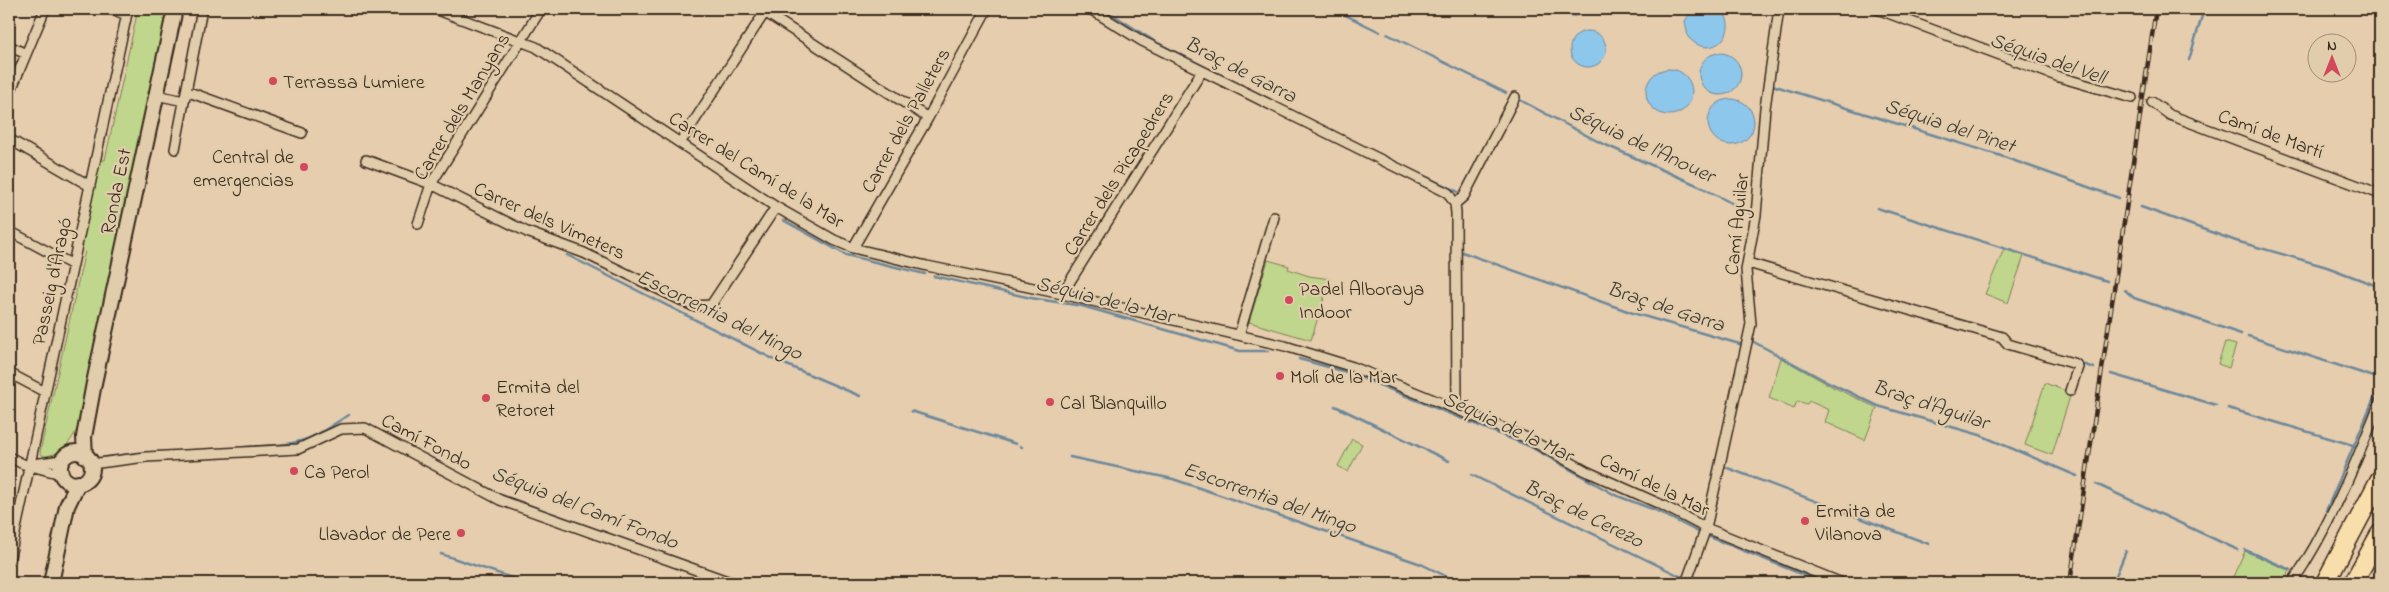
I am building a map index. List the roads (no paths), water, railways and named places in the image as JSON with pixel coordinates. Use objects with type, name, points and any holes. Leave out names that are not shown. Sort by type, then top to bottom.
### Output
[{"type":"highway","points":[[2324,583],[2380,479]]},
{"type":"highway","points":[[2353,583],[2380,534]]},
{"type":"main road","name":"Ronda Est","points":[[51,583],[74,467],[84,437],[175,9]]},
{"type":"street","points":[[9,91],[45,9]]},
{"type":"street","points":[[111,9],[127,12]]},
{"type":"street","points":[[175,149],[202,9]]},
{"type":"street","name":"Carrer del Camí de la Mar","points":[[434,9],[536,47],[776,206],[834,240],[853,248],[1285,346],[1353,367],[1457,409]]},
{"type":"street","name":"Carrer dels Manyans","points":[[418,224],[431,184],[541,9]]},
{"type":"street","name":"Carrer dels Palleters","points":[[853,248],[928,118],[987,9]]},
{"type":"street","points":[[1090,9],[1142,41],[1448,193],[1455,204],[1457,409]]},
{"type":"street","name":"Camí Aguilar","points":[[1686,583],[1706,528],[1751,324],[1746,279],[1756,215],[1766,108],[1779,9]]},
{"type":"street","points":[[1877,9],[2059,77],[2132,98]]},
{"type":"street","points":[[680,143],[762,10],[928,118]]},
{"type":"street","name":"Passeig d'Aragó","points":[[9,561],[127,12]]},
{"type":"street","points":[[9,46],[26,54]]},
{"type":"street","name":"Carrer dels Picapedrers","points":[[1062,294],[1202,71]]},
{"type":"street","points":[[186,91],[302,133]]},
{"type":"street","points":[[156,95],[184,101]]},
{"type":"street","points":[[1455,204],[1464,196],[1515,97]]},
{"type":"street","name":"Camí de Martí","points":[[2152,102],[2170,114],[2380,194]]},
{"type":"street","points":[[9,139],[90,186]]},
{"type":"street","name":"Carrer dels Vimeters","points":[[366,160],[431,184],[527,232],[584,253],[692,306],[711,305],[776,206]]},
{"type":"street","points":[[1239,335],[1274,217]]},
{"type":"street","points":[[9,231],[72,266]]},
{"type":"street","points":[[1748,263],[2002,337],[2008,344],[2076,364],[2078,367],[2070,391]]},
{"type":"street","points":[[9,373],[45,392]]},
{"type":"street","points":[[2292,583],[2311,556],[2343,493],[2380,402]]},
{"type":"street","name":"Camí de la Mar","points":[[1457,409],[1527,438],[1586,471],[1662,505],[1706,528],[1842,583]]},
{"type":"street","name":"Camí Fondo","points":[[30,464],[74,467],[146,457],[298,449],[341,429],[365,428],[500,500],[733,583]]},
{"type":"street","points":[[9,457],[22,464],[74,467]]},
{"type":"water","points":[[1558,9],[1587,9],[1576,16],[1569,16]]},
{"type":"water","points":[[1693,9],[1720,9],[1726,17],[1728,26],[1722,41],[1706,47],[1697,44],[1688,37],[1685,21]]},
{"type":"water","points":[[1588,31],[1595,32],[1601,36],[1605,42],[1605,56],[1601,62],[1595,66],[1588,67],[1581,66],[1575,62],[1571,56],[1570,49],[1571,42],[1575,36],[1581,32]]},
{"type":"water","points":[[1724,53],[1732,56],[1738,62],[1741,74],[1738,86],[1732,92],[1716,95],[1708,92],[1702,86],[1699,70],[1702,62],[1708,56]]},
{"type":"water","points":[[1674,69],[1686,75],[1691,83],[1691,101],[1686,109],[1678,114],[1664,115],[1652,109],[1647,101],[1646,87],[1652,75],[1660,70]]},
{"type":"water","points":[[1731,99],[1744,103],[1750,109],[1754,122],[1750,135],[1744,141],[1731,145],[1718,141],[1712,135],[1708,122],[1712,109],[1718,103]]},
{"type":"waterway","name":"Braç de Garra","points":[[1104,9],[1154,41],[1249,89]]},
{"type":"waterway","name":"Séquia de l'Anouer","points":[[1333,9],[1380,32]]},
{"type":"waterway","name":"Séquia del Vell","points":[[1868,9],[1876,12]]},
{"type":"waterway","name":"Séquia del Vell","points":[[2189,60],[2204,9]]},
{"type":"waterway","name":"Séquia de l'Anouer","points":[[1387,34],[1506,93]]},
{"type":"waterway","name":"Séquia del Pinet","points":[[1772,85],[1998,155],[2119,198]]},
{"type":"waterway","name":"Séquia de l'Anouer","points":[[1520,100],[1599,142],[1699,186],[1752,214]]},
{"type":"waterway","name":"Braç de Garra","points":[[1422,175],[1458,192]]},
{"type":"waterway","name":"Séquia del Pinet","points":[[2141,207],[2236,241],[2327,267],[2380,287]]},
{"type":"waterway","name":"Séquia de l'Anouer","points":[[1877,208],[2107,281]]},
{"type":"waterway","name":"Séquia de la Mar","points":[[783,220],[846,255],[925,274]]},
{"type":"waterway","name":"Braç de Garra","points":[[1462,252],[1633,313],[1743,345]]},
{"type":"waterway","name":"Escorrentia del Mingo","points":[[567,255],[775,360],[860,396]]},
{"type":"waterway","points":[[1742,271],[1743,282]]},
{"type":"waterway","name":"Séquia de la Mar","points":[[934,276],[1031,298],[1082,306],[1240,351],[1268,351]]},
{"type":"waterway","name":"Séquia de l'Anouer","points":[[2125,290],[2134,298],[2241,334]]},
{"type":"waterway","name":"Séquia de l'Anouer","points":[[2248,336],[2380,379]]},
{"type":"waterway","name":"Braç d'Aguilar","points":[[1752,341],[1824,380],[1878,406],[1980,435],[2077,476]]},
{"type":"waterway","name":"Séquia de la Mar","points":[[1299,359],[1350,373],[1529,446],[1615,495],[1655,510],[1700,533]]},
{"type":"waterway","points":[[2082,364],[2094,368]]},
{"type":"waterway","points":[[2111,374],[2216,405]]},
{"type":"waterway","points":[[2326,511],[2380,384]]},
{"type":"waterway","name":"Braç de Cerezo","points":[[1335,406],[1449,461]]},
{"type":"waterway","points":[[2228,408],[2356,446]]},
{"type":"waterway","name":"Escorrentia del Mingo","points":[[911,411],[1016,444]]},
{"type":"waterway","name":"Séquia del Camí Fondo","points":[[245,447],[282,445],[304,440],[322,432],[349,415]]},
{"type":"waterway","name":"Séquia del Camí Fondo","points":[[99,458],[138,453],[204,450]]},
{"type":"waterway","name":"Escorrentia del Mingo","points":[[1070,457],[1173,479],[1421,564],[1456,581]]},
{"type":"waterway","name":"Braç de Garra","points":[[1725,467],[1929,544]]},
{"type":"waterway","name":"Braç de Cerezo","points":[[1472,475],[1684,578]]},
{"type":"waterway","name":"Séquia del Camí Fondo","points":[[464,476],[501,495],[696,565]]},
{"type":"waterway","name":"Braç d'Aguilar","points":[[2096,484],[2238,550]]},
{"type":"waterway","name":"Séquia de la Mar","points":[[1710,537],[1823,583]]},
{"type":"waterway","name":"Braç d'Aguilar","points":[[2245,550],[2291,570]]},
{"type":"waterway","name":"Braç de Garra","points":[[2113,583],[2126,551]]},
{"type":"waterway","points":[[441,554],[527,583]]},
{"type":"waterway","name":"Séquia del Camí Fondo","points":[[704,568],[719,574]]},
{"type":"waterway","name":"Séquia del Camí Fondo","points":[[734,579],[745,583]]},
{"type":"railway","points":[[2070,583],[2156,9]]},
{"type":"place","name":"Terrassa Lumiere","points":[[273,81]]},
{"type":"place","name":"Central de emergencias","points":[[304,167]]},
{"type":"place","name":"Padel Alboraya Indoor","points":[[1289,300]]},
{"type":"place","name":"Molí de la Mar","points":[[1280,376]]},
{"type":"place","name":"Ermita del Retoret","points":[[486,398]]},
{"type":"place","name":"Cal Blanquillo","points":[[1050,402]]},
{"type":"place","name":"Ca Perol","points":[[294,471]]},
{"type":"place","name":"Ermita de Vilanova","points":[[1805,521]]},
{"type":"place","name":"Llavador de Pere","points":[[461,533]]}]
